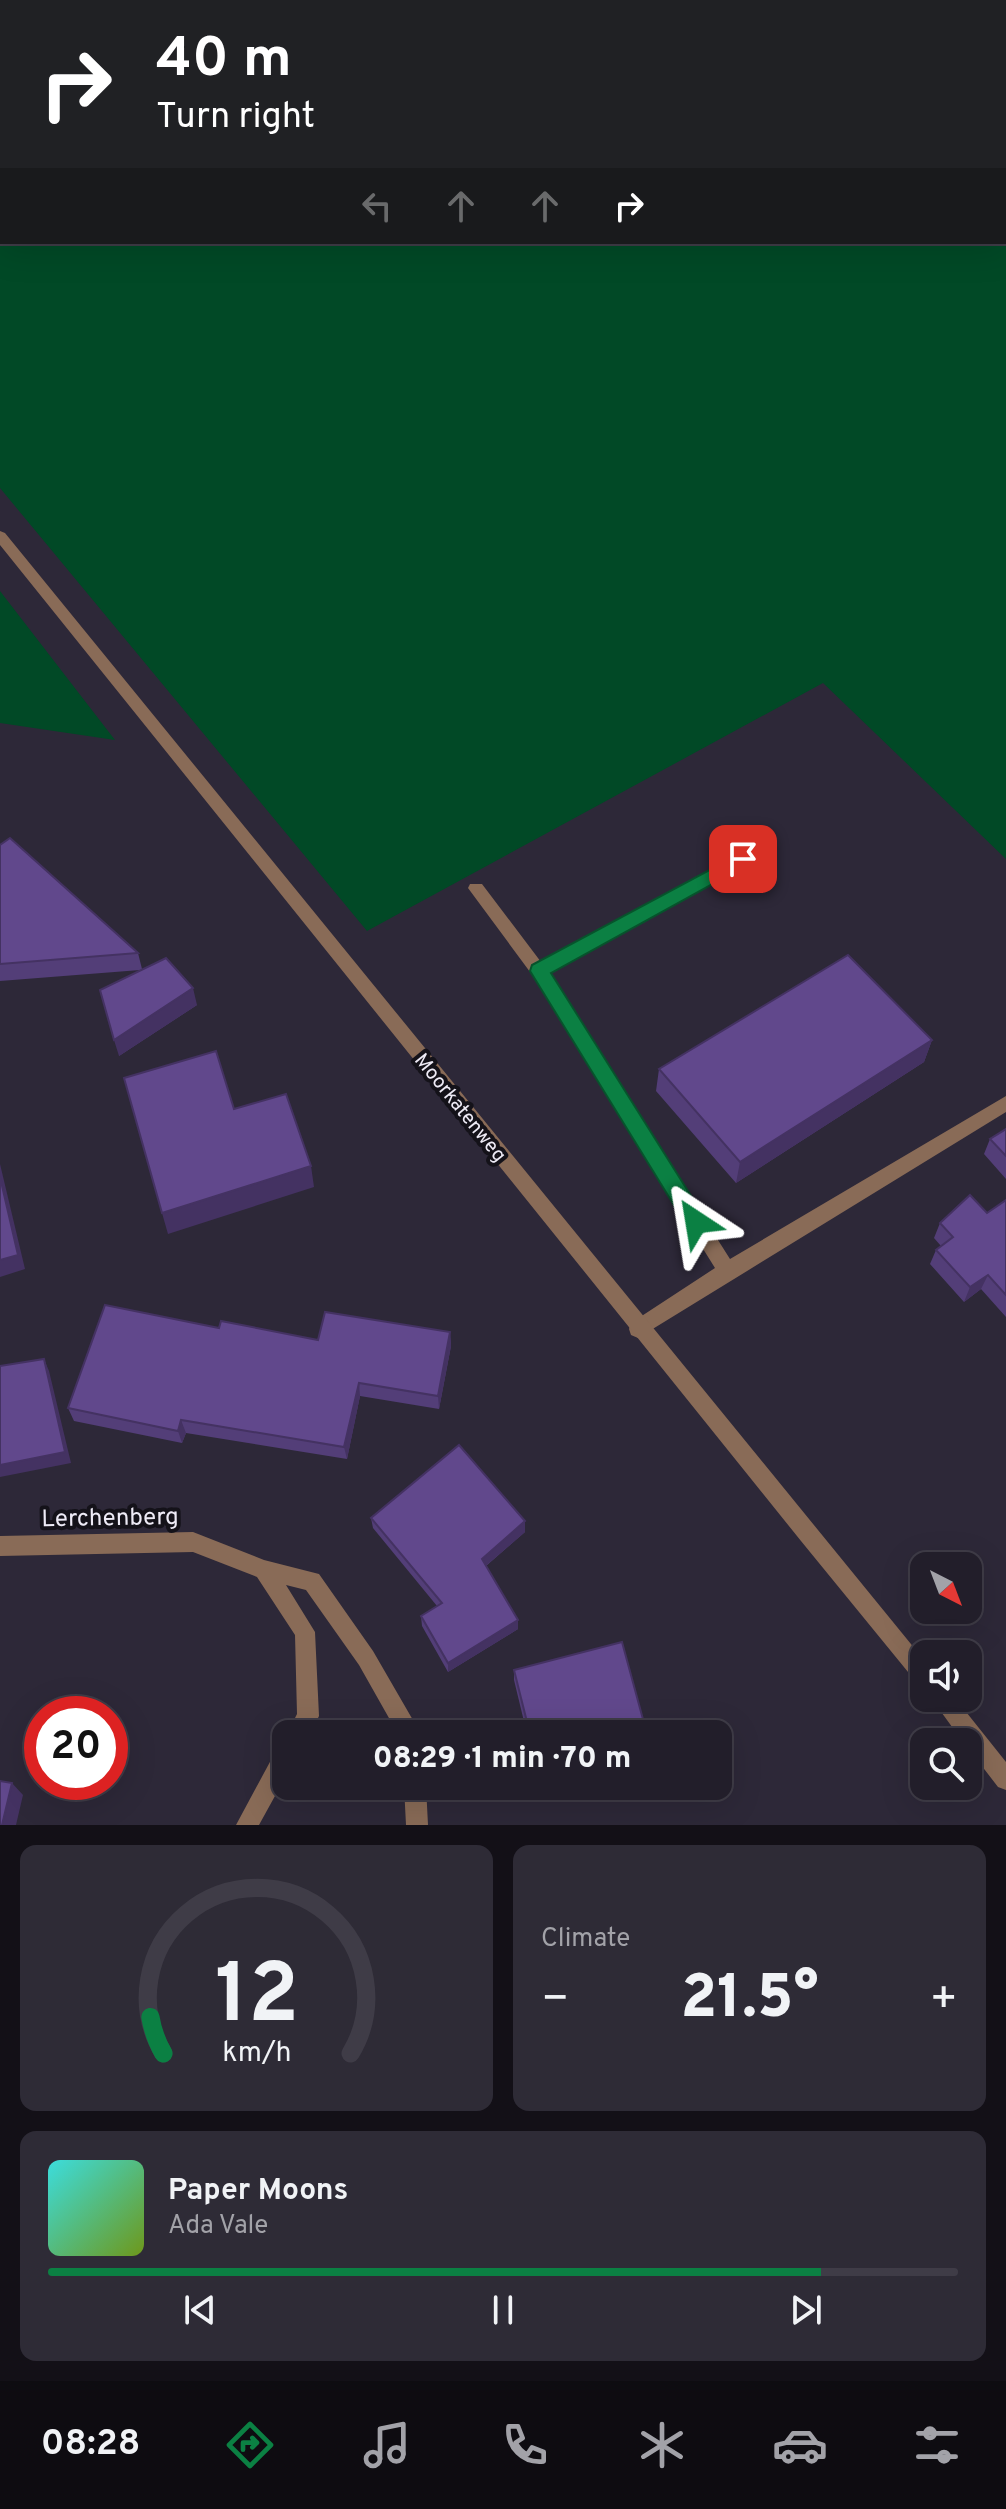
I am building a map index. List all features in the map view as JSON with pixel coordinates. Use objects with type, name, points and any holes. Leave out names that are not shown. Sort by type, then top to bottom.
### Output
[{"type":"street","name":"Moorkatenweg","points":[[0,536],[259,853],[638,1329],[910,1659]]},
{"type":"street","points":[[539,971],[769,845]]},
{"type":"street","points":[[476,888],[539,971],[727,1271]]},
{"type":"street","points":[[638,1329],[727,1271],[1006,1103]]},
{"type":"street","name":"Lerchenberg","points":[[0,1546],[193,1542],[264,1570],[312,1581],[366,1658],[402,1720]]},
{"type":"street","points":[[264,1570],[305,1632],[306,1720]]},
{"type":"street","points":[[953,1712],[1006,1779]]},
{"type":"street","points":[[247,1825],[272,1780]]},
{"type":"street","points":[[416,1800],[417,1825]]},
{"type":"green space","points":[[0,244],[1006,244],[1006,859],[823,683],[367,931],[0,488]]},
{"type":"green space","points":[[0,591],[115,740],[0,723]]},
{"type":"building","points":[[10,838],[138,953],[0,964],[0,845]]},
{"type":"building","points":[[848,955],[932,1040],[740,1162],[659,1069]]},
{"type":"building","points":[[166,958],[193,988],[114,1040],[100,990]]},
{"type":"building","points":[[216,1051],[234,1109],[286,1094],[311,1166],[162,1213],[124,1078]]},
{"type":"building","points":[[1006,1129],[1006,1156],[990,1139]]},
{"type":"building","points":[[0,1177],[18,1255],[0,1260]]},
{"type":"building","points":[[970,1195],[987,1213],[1006,1200],[1006,1295],[988,1275],[970,1287],[936,1250],[953,1237],[940,1223]]},
{"type":"building","points":[[105,1305],[219,1328],[221,1321],[318,1340],[325,1312],[450,1332],[438,1396],[359,1383],[344,1447],[181,1420],[178,1431],[68,1408]]},
{"type":"building","points":[[44,1359],[65,1452],[0,1465],[0,1366]]},
{"type":"building","points":[[459,1445],[525,1521],[482,1559],[518,1620],[448,1663],[421,1616],[442,1603],[371,1518]]},
{"type":"building","points":[[622,1642],[643,1720],[526,1720],[514,1670]]},
{"type":"building","points":[[0,1781],[12,1783],[2,1825],[0,1825]]},
{"type":"route","points":[[696,1222],[539,971],[743,859]]}]
